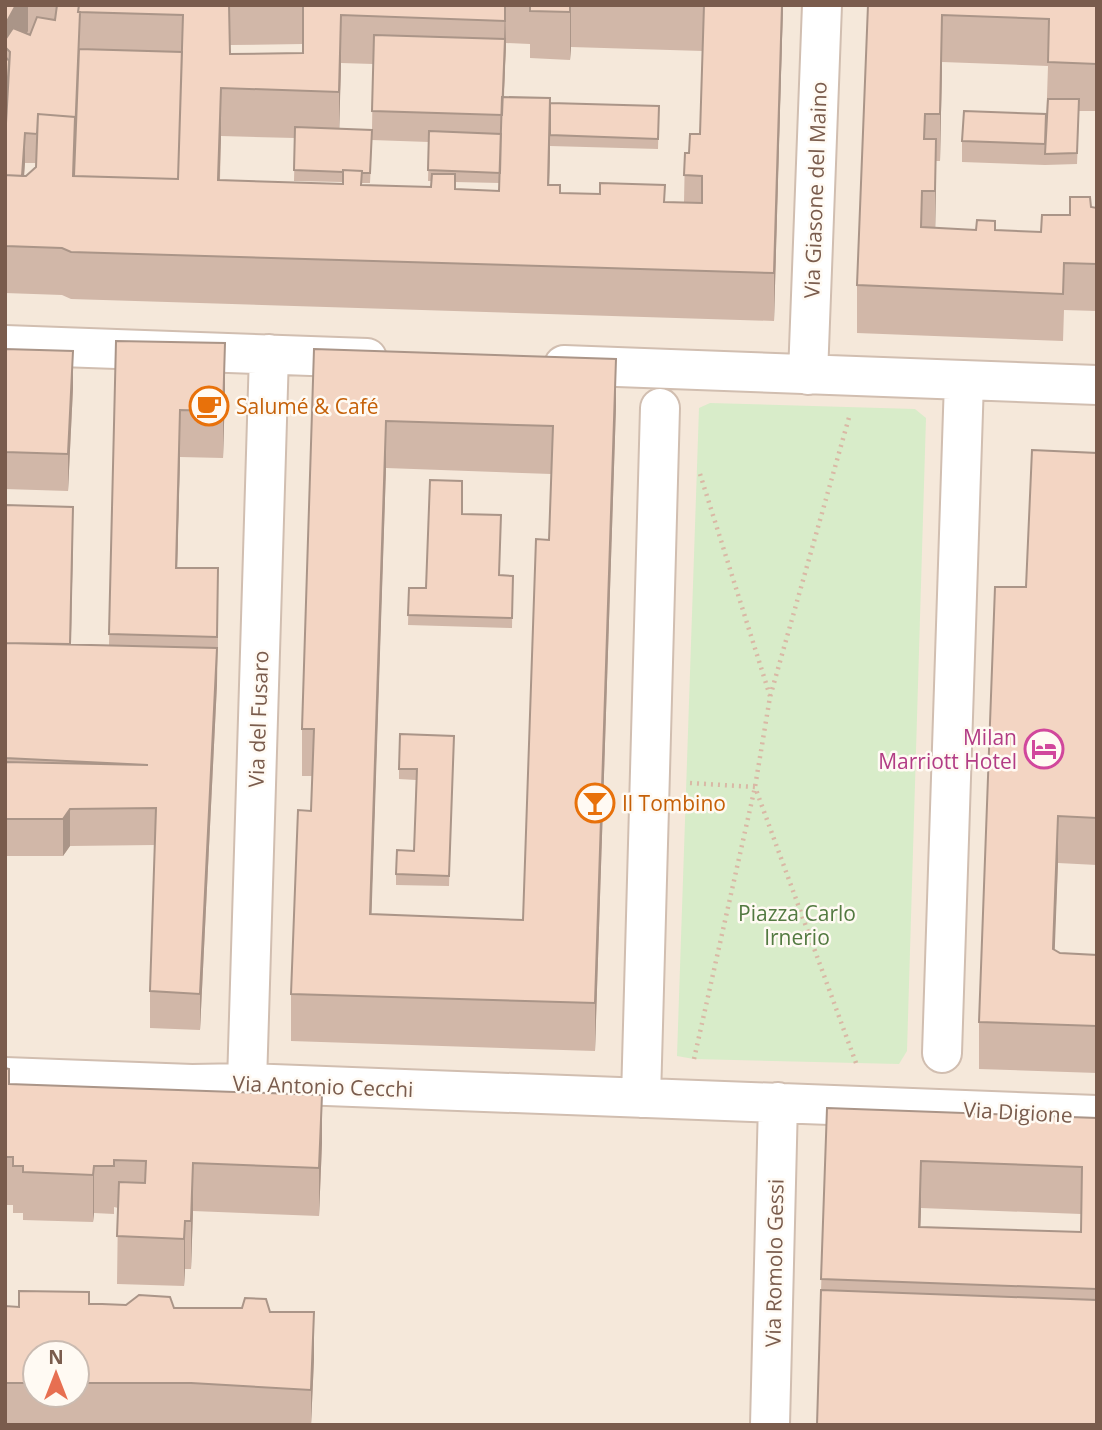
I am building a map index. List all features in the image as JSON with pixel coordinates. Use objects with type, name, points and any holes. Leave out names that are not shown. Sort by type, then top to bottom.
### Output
[{"type":"street","name":"Via Giasone del Maino","points":[[808,375],[822,5]]},
{"type":"street","points":[[5,345],[397,359]]},
{"type":"street","name":"Via del Fusaro","points":[[247,1083],[269,354]]},
{"type":"street","points":[[534,364],[1097,384]]},
{"type":"street","points":[[942,1053],[964,381]]},
{"type":"street","points":[[660,408],[641,1098],[778,1102]]},
{"type":"street","name":"Via Antonio Cecchi","points":[[5,1077],[641,1098]]},
{"type":"street","name":"Via Digione","points":[[778,1102],[1097,1115]]},
{"type":"street","name":"Via Romolo Gessi","points":[[770,1425],[778,1102]]},
{"type":"path","points":[[694,1059],[755,787],[770,697],[852,406]]},
{"type":"path","points":[[697,463],[770,697]]},
{"type":"path","points":[[687,783],[755,787]]},
{"type":"path","points":[[755,787],[856,1063]]},
{"type":"shaded area","points":[[5,5],[1097,5],[1097,1425],[5,1425]]},
{"type":"green space","name":"Piazza Carlo Irnerio","points":[[710,403],[915,409],[926,418],[907,1051],[899,1064],[694,1059],[677,1056],[699,408]]},
{"type":"building","points":[[5,5],[16,5],[5,25]]},
{"type":"building","points":[[57,5],[79,5],[80,12],[75,135],[75,117],[38,114],[37,134],[25,133],[22,176],[5,175],[10,52],[5,47],[5,40],[13,28],[30,35],[37,17],[55,20]]},
{"type":"building","points":[[79,5],[229,5],[230,54],[303,53],[303,5],[505,5],[505,21],[341,15],[339,92],[221,88],[218,180],[343,184],[343,170],[362,171],[361,185],[431,187],[432,174],[455,174],[455,189],[499,191],[502,97],[550,98],[548,185],[560,185],[560,193],[600,194],[600,183],[665,185],[664,202],[702,203],[702,176],[684,175],[685,153],[689,153],[690,134],[700,134],[704,5],[782,5],[774,273],[71,252],[62,248],[5,246],[5,175],[26,176],[36,167],[38,114],[75,117],[73,176],[178,179],[183,15],[78,12]]},
{"type":"building","points":[[530,5],[570,5],[570,12],[530,11]]},
{"type":"building","points":[[868,5],[1097,5],[1097,64],[1048,62],[1049,19],[942,15],[940,114],[925,114],[924,139],[936,139],[935,191],[922,191],[921,227],[976,230],[977,220],[995,221],[995,230],[1041,232],[1042,215],[1070,215],[1070,197],[1090,197],[1091,207],[1097,208],[1097,264],[1064,263],[1063,294],[857,285]]},
{"type":"building","points":[[374,35],[505,39],[502,115],[372,111]]},
{"type":"building","points":[[79,49],[182,52],[178,179],[74,176]]},
{"type":"building","points":[[5,56],[9,61],[5,125]]},
{"type":"building","points":[[1048,99],[1079,99],[1077,153],[1045,154]]},
{"type":"building","points":[[550,103],[659,106],[658,139],[550,135]]},
{"type":"building","points":[[964,111],[1046,114],[1045,144],[962,141]]},
{"type":"building","points":[[295,127],[372,130],[370,173],[294,170]]},
{"type":"building","points":[[429,131],[501,134],[500,173],[428,170]]},
{"type":"building","points":[[116,341],[225,343],[223,411],[180,410],[176,568],[218,568],[217,637],[109,634]]},
{"type":"building","points":[[5,349],[73,351],[68,454],[5,452]]},
{"type":"building","points":[[314,349],[616,359],[595,1003],[291,994],[298,810],[311,811],[314,729],[302,729]],"holes":[[[386,421],[553,426],[549,540],[536,539],[523,920],[370,914]]]},
{"type":"building","name":"Milan Marriott Hotel","points":[[1032,450],[1097,453],[1097,818],[1058,816],[1053,949],[1060,953],[1097,955],[1097,1026],[979,1022],[995,587],[1026,587]]},
{"type":"building","points":[[430,480],[462,481],[462,514],[501,515],[499,575],[513,576],[512,618],[408,615],[409,588],[426,588]]},
{"type":"building","points":[[5,505],[73,507],[70,644],[5,643]]},
{"type":"building","points":[[5,643],[217,648],[200,994],[150,991],[156,808],[70,809],[63,819],[5,819],[5,762],[148,765],[5,758]]},
{"type":"building","points":[[400,734],[454,736],[449,876],[396,874],[397,850],[414,851],[417,769],[399,769]]},
{"type":"building","points":[[5,1068],[9,1069],[9,1084],[322,1095],[319,1168],[193,1163],[191,1221],[185,1221],[184,1239],[117,1236],[119,1182],[145,1183],[146,1161],[114,1160],[114,1166],[94,1166],[93,1175],[23,1172],[23,1166],[13,1166],[13,1157],[6,1157]]},
{"type":"building","points":[[827,1108],[1097,1118],[1097,1289],[821,1279]],"holes":[[[921,1161],[1082,1167],[1081,1232],[919,1227]]]},
{"type":"building","points":[[821,1290],[1097,1300],[1097,1425],[817,1425]]},
{"type":"building","points":[[19,1291],[89,1292],[89,1304],[126,1305],[139,1295],[170,1297],[174,1308],[242,1308],[245,1298],[266,1299],[270,1312],[314,1312],[311,1390],[191,1383],[91,1383],[91,1339],[21,1339],[21,1383],[5,1383],[5,1306],[19,1307]]},
{"type":"place","name":"Salumé & Café","points":[[209,406]]},
{"type":"place","name":"Milan Marriott Hotel","points":[[1044,749]]},
{"type":"place","name":"Il Tombino","points":[[595,803]]}]
